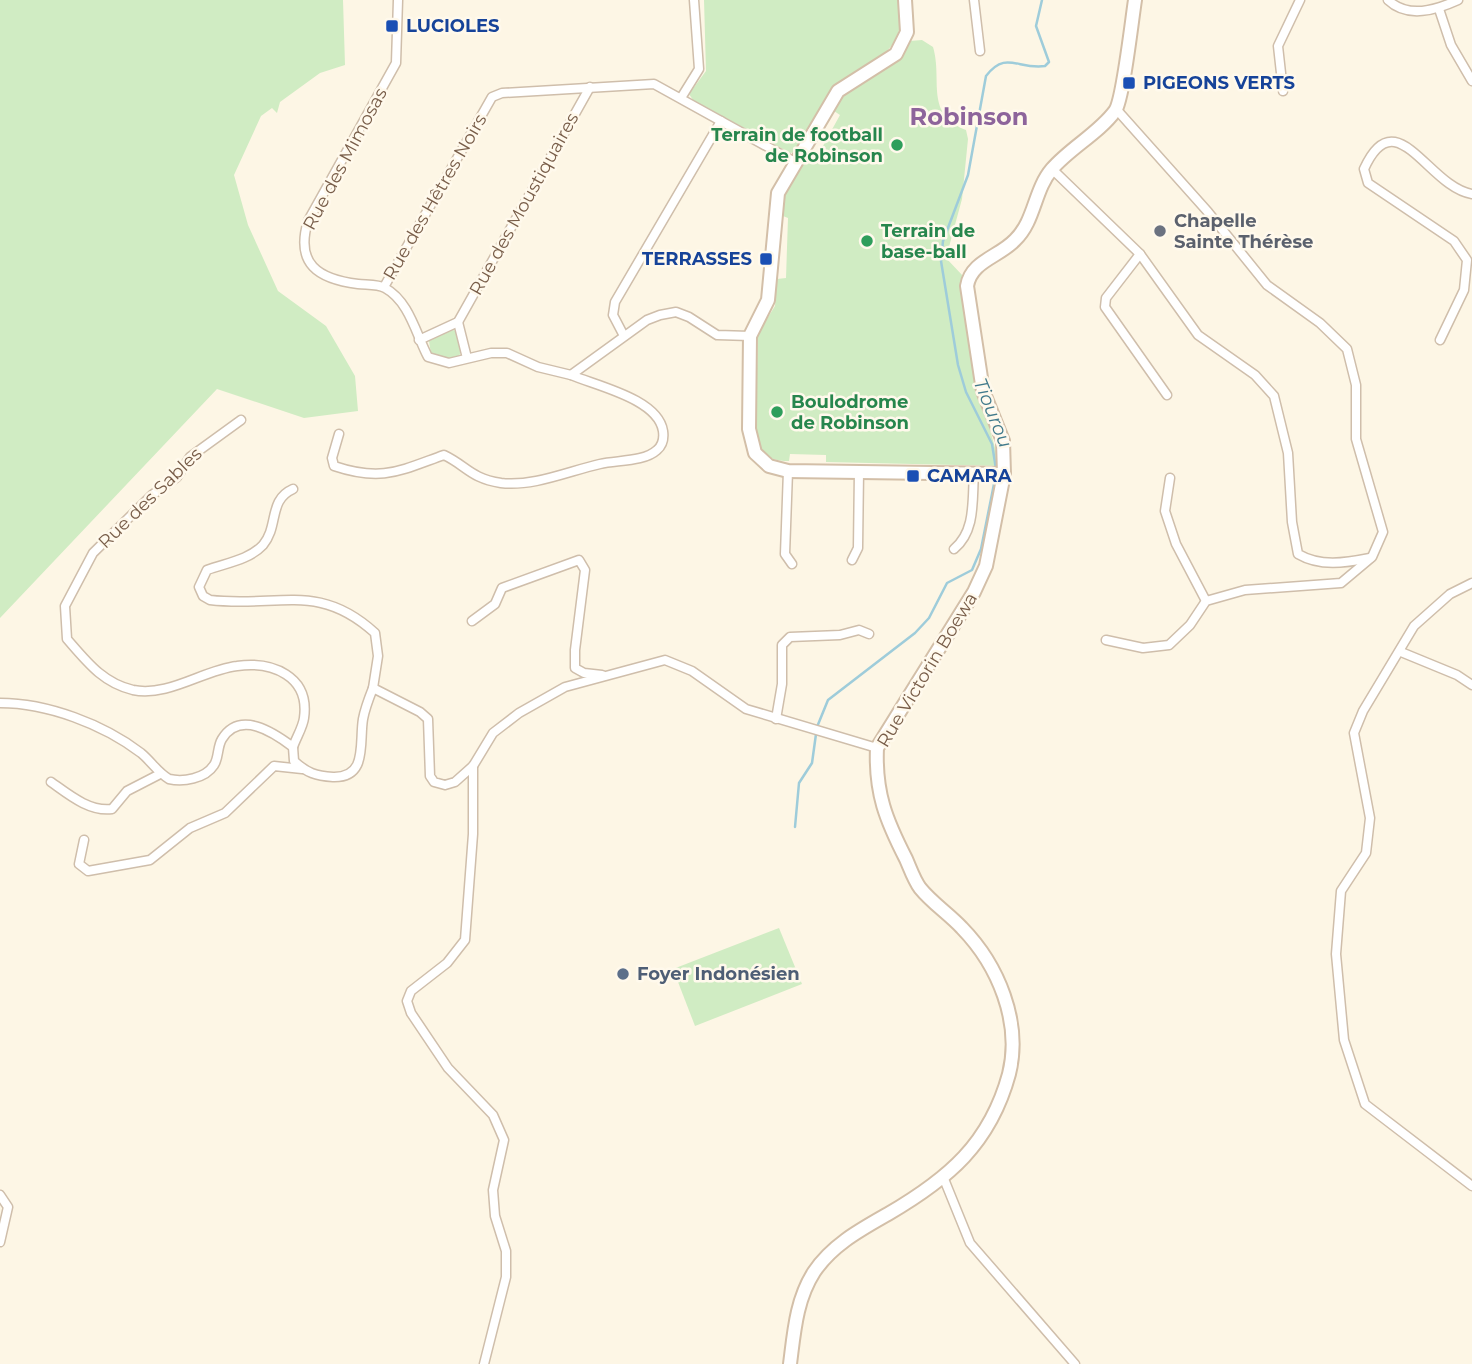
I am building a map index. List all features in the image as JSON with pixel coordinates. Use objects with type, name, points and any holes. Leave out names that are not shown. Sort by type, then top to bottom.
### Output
[{"type":"street","name":"Rue des Mimosas","points":[[384,287],[337,282],[318,273],[308,260],[303,239],[308,221],[396,63],[398,0]]},
{"type":"street","points":[[681,98],[699,69],[694,0]]},
{"type":"street","points":[[905,0],[907,32],[896,54],[884,65],[838,91],[778,193],[768,300],[750,336],[749,429],[755,453],[769,466],[788,471],[998,474]]},
{"type":"street","points":[[974,0],[980,51]]},
{"type":"street","points":[[1106,640],[1143,648],[1169,645],[1190,625],[1206,601],[1245,590],[1341,583],[1373,557],[1383,532],[1356,439],[1356,385],[1348,349],[1320,323],[1267,285],[1208,212],[1116,110],[1135,0]]},
{"type":"street","points":[[1283,91],[1278,46],[1300,0]]},
{"type":"street","points":[[1388,0],[1408,10],[1423,12],[1458,0]]},
{"type":"street","points":[[1438,9],[1451,45],[1472,81]]},
{"type":"street","name":"Rue des Hêtres Noirs","points":[[384,287],[492,97],[502,93],[654,83],[795,162]]},
{"type":"street","name":"Rue des Moustiquaires","points":[[458,322],[590,87]]},
{"type":"street","name":"Rue Victorin Boewa","points":[[790,1364],[800,1299],[814,1271],[846,1237],[944,1179],[969,1155],[986,1129],[1009,1074],[1013,1032],[995,972],[964,930],[920,888],[887,823],[875,778],[877,748],[974,592],[986,566],[1003,441],[983,391],[967,286],[972,269],[1017,240],[1028,225],[1043,183],[1052,169],[1116,110]]},
{"type":"street","points":[[624,336],[613,315],[615,302],[721,121]]},
{"type":"street","points":[[1440,340],[1464,290],[1467,260],[1454,241],[1405,205],[1368,183],[1364,169],[1376,146],[1388,140],[1401,141],[1448,185],[1472,194]]},
{"type":"street","points":[[1052,169],[1140,254],[1198,335],[1255,375],[1275,396],[1288,453],[1292,522],[1298,554],[1312,562],[1345,562],[1373,557]]},
{"type":"street","points":[[1140,254],[1106,298],[1105,307],[1167,395]]},
{"type":"street","points":[[339,434],[332,457],[334,466],[363,476],[394,473],[444,455],[467,472],[504,483],[525,483],[605,463],[645,457],[658,450],[664,439],[656,414],[623,395],[571,375],[538,367],[507,353],[442,362],[428,357],[404,305],[384,287]]},
{"type":"street","points":[[571,375],[647,320],[676,313],[699,322],[717,335],[750,336]]},
{"type":"street","points":[[419,340],[458,322],[467,358]]},
{"type":"street","name":"Rue des Sables","points":[[241,420],[190,457],[177,477],[152,495],[93,553],[65,606],[67,639],[107,682],[136,690],[169,687],[237,666],[283,672],[294,678],[301,687],[304,717],[293,747]]},
{"type":"street","points":[[788,471],[785,554],[792,564]]},
{"type":"street","points":[[852,560],[858,548],[859,471]]},
{"type":"street","points":[[954,549],[964,541],[971,523],[974,474]]},
{"type":"street","points":[[1170,478],[1165,511],[1176,544],[1206,601]]},
{"type":"street","points":[[0,703],[29,702],[96,728],[142,754],[160,774],[177,781],[206,772],[214,766],[220,742],[229,730],[243,725],[255,725],[274,733],[293,747],[294,761],[313,776],[341,777],[352,773],[359,764],[363,721],[373,688],[378,656],[375,633],[354,614],[331,603],[210,600],[203,596],[199,587],[207,570],[247,557],[262,546],[272,531],[275,506],[283,493],[293,489]]},
{"type":"street","points":[[471,621],[495,604],[502,588],[579,561],[585,570],[575,668],[583,673],[610,676]]},
{"type":"street","points":[[1472,583],[1450,594],[1414,626],[1401,652],[1389,666],[1354,733],[1370,818],[1366,853],[1341,891],[1336,954],[1345,1040],[1364,1104],[1472,1186]]},
{"type":"street","points":[[776,719],[782,684],[782,645],[790,637],[841,635],[859,630],[869,634]]},
{"type":"street","points":[[1401,652],[1457,675],[1472,685]]},
{"type":"street","points":[[373,688],[420,712],[428,719],[428,767],[434,782],[445,785],[455,782],[473,766],[493,733],[519,713],[565,687],[665,660],[692,671],[746,709],[877,748]]},
{"type":"street","points":[[84,840],[79,864],[88,871],[150,860],[190,828],[225,813],[274,766],[302,769]]},
{"type":"street","points":[[473,766],[473,834],[465,940],[447,963],[411,991],[407,1001],[411,1013],[448,1068],[493,1115],[504,1140],[493,1190],[495,1216],[506,1251],[506,1277],[484,1364]]},
{"type":"street","points":[[51,782],[84,803],[105,810],[112,809],[127,791],[160,774]]},
{"type":"street","points":[[944,1179],[971,1243],[1075,1364]]},
{"type":"street","points":[[0,1195],[8,1207],[0,1242]]},
{"type":"green space","points":[[0,0],[343,0],[345,65],[320,73],[280,102],[277,113],[272,108],[261,116],[234,175],[248,225],[278,291],[326,326],[355,376],[358,411],[304,418],[217,389],[0,618]]},
{"type":"green space","points":[[704,0],[901,0],[901,20],[891,46],[836,88],[814,118],[796,152],[790,153],[693,100],[689,94],[706,71]]},
{"type":"green space","points":[[922,40],[933,47],[940,105],[953,123],[966,130],[968,139],[962,199],[946,258],[963,276],[976,379],[1000,466],[826,462],[826,455],[790,454],[789,461],[773,459],[765,454],[755,441],[758,333],[775,306],[777,279],[786,278],[788,218],[778,214],[780,200],[808,150],[818,155],[840,115],[831,109],[844,92],[910,41]]},
{"type":"green space","points":[[456,331],[461,350],[459,357],[444,360],[431,354],[429,341]]},
{"type":"green space","points":[[779,928],[802,984],[695,1026],[673,969]]},
{"type":"waterway","name":"Tiourou","points":[[996,469],[992,444],[966,392],[958,365],[941,261],[943,241],[968,175],[986,76],[993,68],[1006,62],[1036,67],[1045,66],[1049,62],[1036,26],[1042,0]]},
{"type":"waterway","name":"Tiourou","points":[[817,727],[828,700],[915,633],[929,618],[947,583],[972,570],[981,549],[995,479]]},
{"type":"waterway","name":"Tiourou","points":[[795,827],[799,783],[812,763],[816,734]]},
{"type":"place","name":"LUCIOLES","points":[[392,26]]},
{"type":"place","name":"PIGEONS VERTS","points":[[1129,83]]},
{"type":"place","name":"Terrain de football de Robinson","points":[[897,145]]},
{"type":"place","name":"Chapelle Sainte Thérèse","points":[[1160,231]]},
{"type":"place","name":"Terrain de base-ball","points":[[867,241]]},
{"type":"place","name":"TERRASSES","points":[[766,259]]},
{"type":"place","name":"Boulodrome de Robinson","points":[[777,412]]},
{"type":"place","name":"CAMARA","points":[[913,476]]},
{"type":"place","name":"Foyer Indonésien","points":[[623,974]]},
{"type":"district","name":"Robinson","points":[[969,116]]}]
